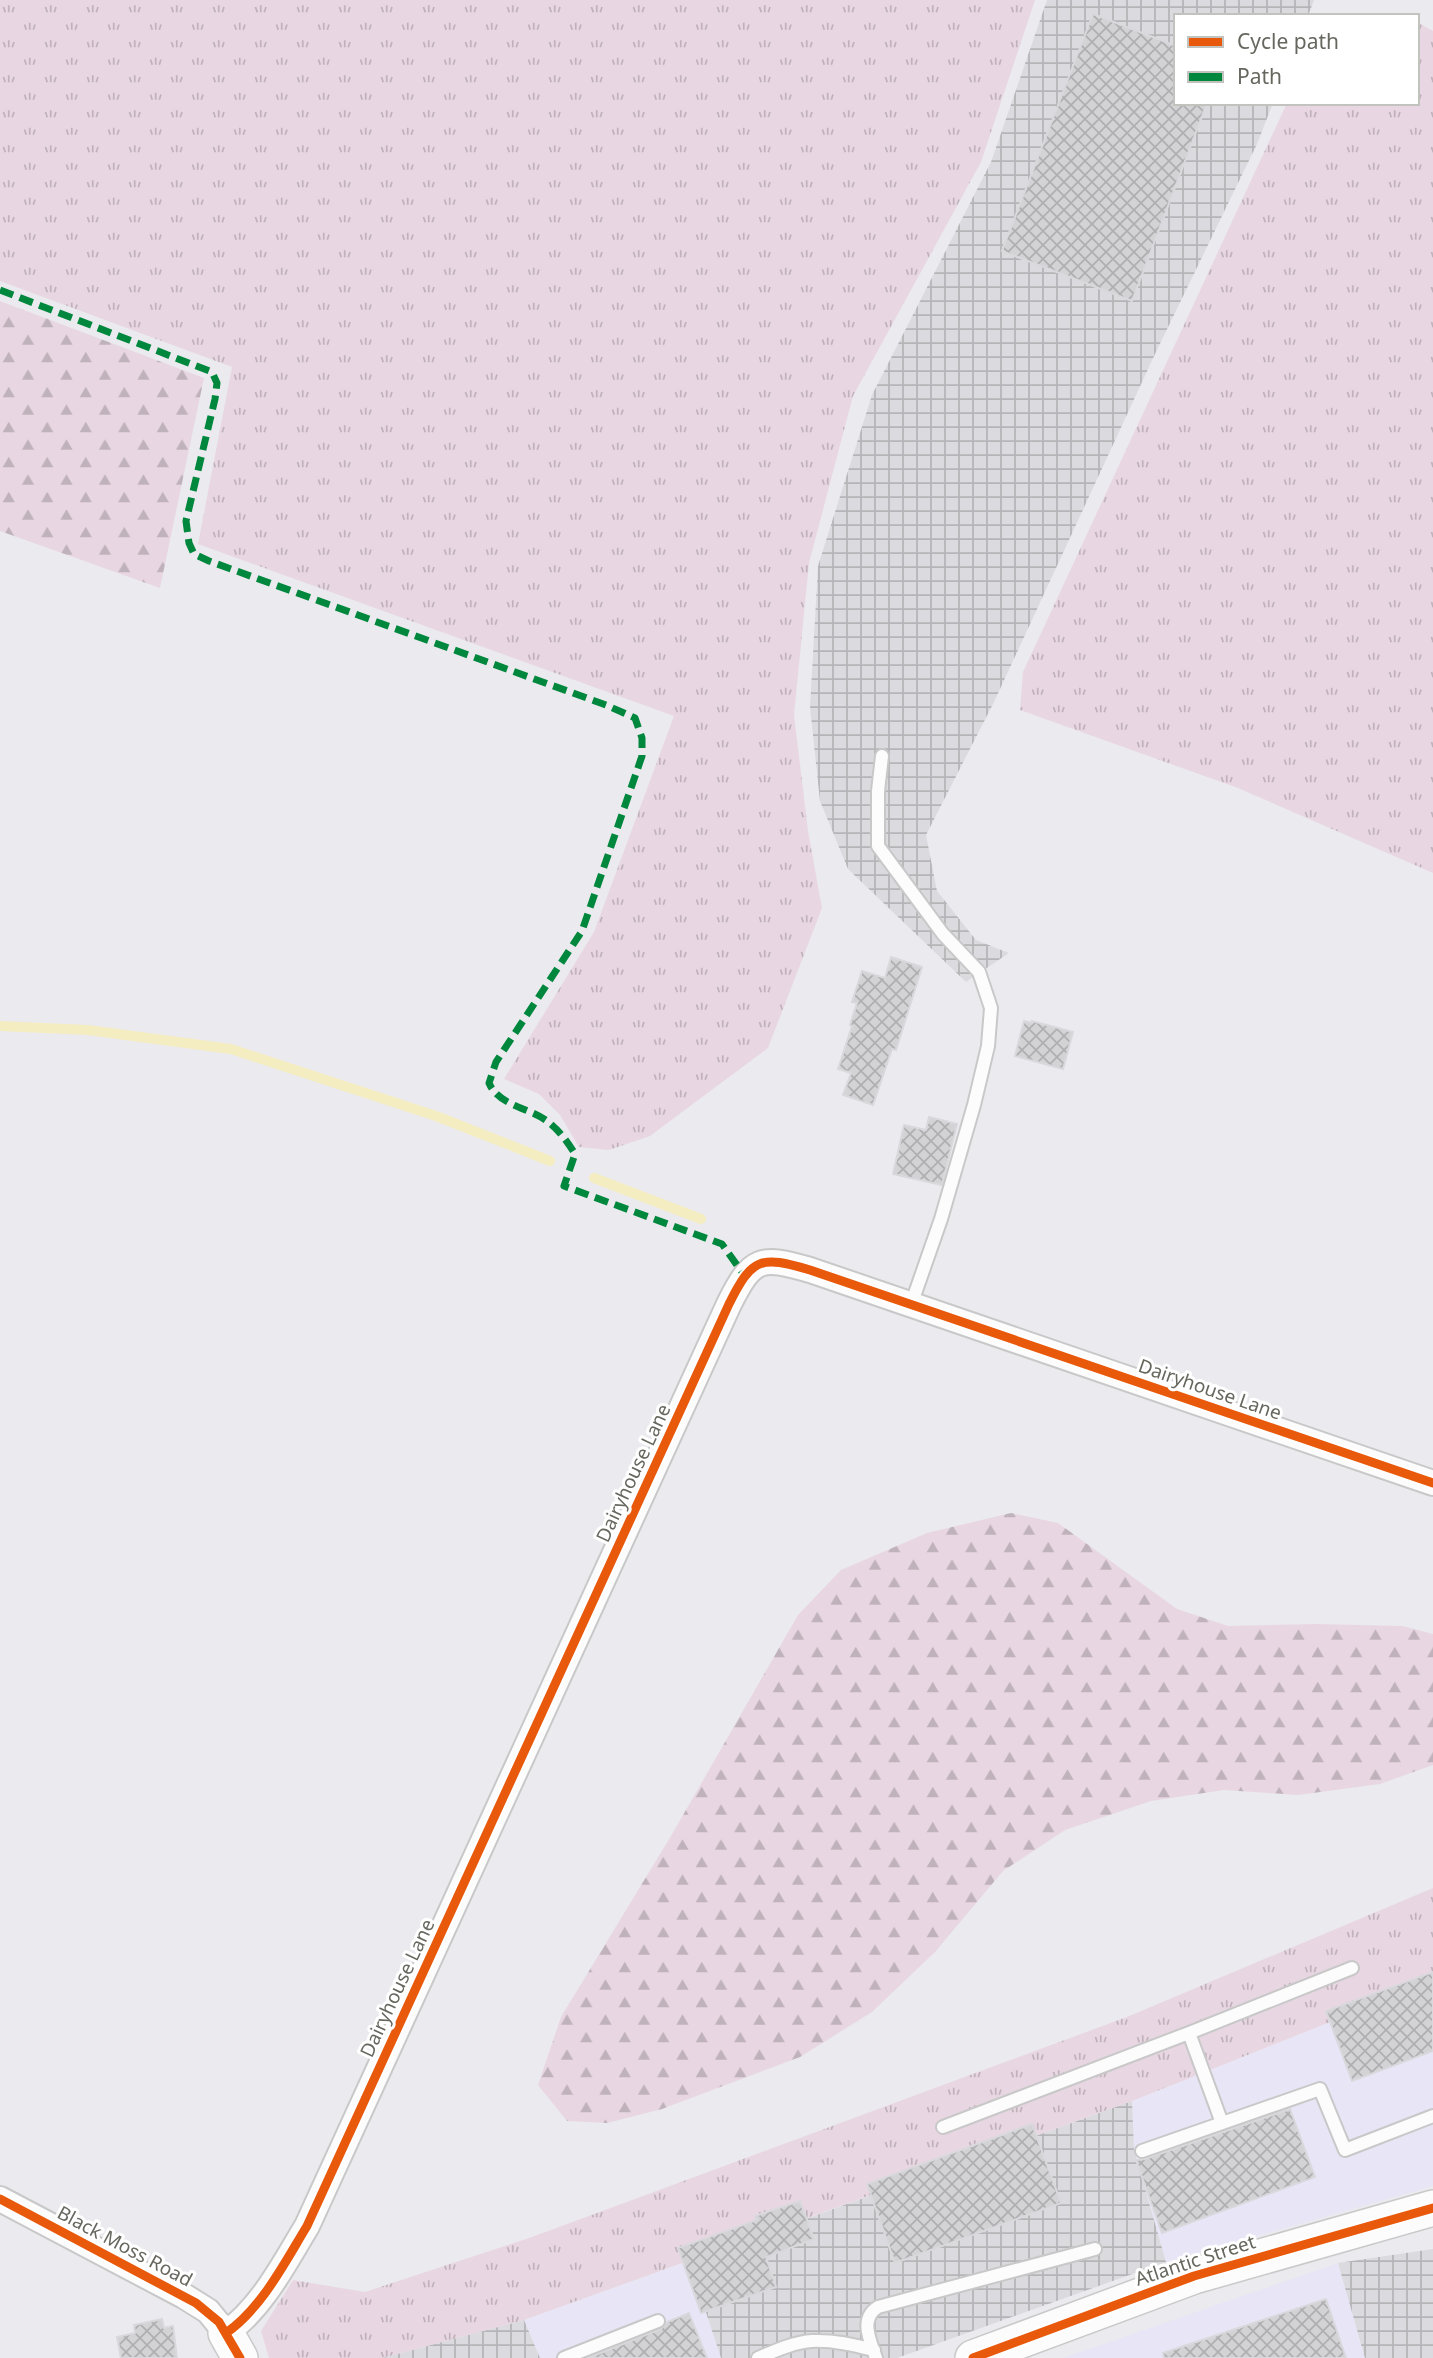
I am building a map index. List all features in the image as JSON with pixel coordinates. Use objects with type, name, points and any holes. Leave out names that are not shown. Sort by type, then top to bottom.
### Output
[{"type":"street","name":"Dairyhouse Lane","points":[[233,2345],[241,2323],[278,2275],[307,2226],[743,1277],[750,1269],[773,1261],[783,1262],[1433,1483]]},
{"type":"street","name":"Black Moss Road","points":[[0,2199],[208,2311],[233,2345]]},
{"type":"street","name":"Atlantic Street","points":[[973,2358],[1013,2351],[1194,2276],[1433,2208]]},
{"type":"lane","points":[[882,756],[878,792],[878,846],[943,934],[979,972],[991,1008],[988,1046],[974,1105],[942,1219],[911,1305]]},
{"type":"lane","points":[[943,2127],[1352,1968]]},
{"type":"lane","points":[[1189,2033],[1222,2123]]},
{"type":"lane","points":[[1142,2151],[1320,2089],[1345,2150],[1433,2116]]},
{"type":"lane","points":[[875,2354],[866,2323],[870,2312],[878,2306],[1095,2249]]},
{"type":"lane","points":[[564,2358],[658,2321]]},
{"type":"lane","points":[[758,2358],[795,2344],[812,2341],[840,2343],[875,2354]]},
{"type":"shaded area","points":[[1047,0],[1314,0],[1309,14],[1174,14],[1174,105],[1272,105],[1257,144],[1155,354],[994,702],[926,835],[937,891],[976,940],[1009,953],[966,982],[848,869],[820,801],[810,707],[818,566],[872,395],[991,162]]},
{"type":"shaded area","points":[[1433,1981],[1433,2186],[1166,2262],[1134,2150],[1132,2101]]},
{"type":"shaded area","points":[[1132,2101],[1134,2150],[1166,2262],[897,2358],[721,2358],[689,2261]]},
{"type":"shaded area","points":[[1433,2249],[1433,2358],[1365,2358],[1338,2263]]},
{"type":"shaded area","points":[[689,2261],[721,2358],[540,2358],[524,2320]]},
{"type":"shaded area","points":[[1338,2263],[1365,2358],[1063,2358]]},
{"type":"shaded area","points":[[524,2320],[540,2358],[382,2358]]},
{"type":"green space","points":[[0,0],[1035,0],[981,162],[853,396],[809,563],[794,715],[808,831],[822,908],[768,1048],[650,1136],[609,1150],[579,1147],[560,1115],[539,1094],[504,1079],[594,932],[674,716],[198,544],[232,367],[0,281]]},
{"type":"green space","points":[[1419,23],[1433,31],[1433,873],[1238,788],[1020,710],[1023,672],[1286,105],[1419,105]]},
{"type":"green space","points":[[0,301],[204,378],[160,588],[0,531]]},
{"type":"green space","points":[[1011,1513],[1058,1523],[1177,1609],[1228,1626],[1402,1626],[1433,1634],[1433,1765],[1380,1784],[1298,1795],[1224,1790],[1151,1801],[1065,1830],[1003,1871],[935,1952],[872,2012],[800,2057],[662,2109],[607,2123],[567,2121],[538,2085],[561,2017],[671,1836],[798,1615],[841,1570],[927,1533]]},
{"type":"green space","points":[[1433,1888],[1433,1981],[1132,2101],[524,2320],[382,2358],[269,2358],[261,2331],[293,2280],[365,2292],[532,2237],[1127,2017]]},
{"type":"building","points":[[1093,14],[1174,45],[1174,105],[1206,105],[1132,301],[1002,251]]},
{"type":"building","points":[[891,957],[922,967],[896,1050],[892,1049],[873,1105],[843,1095],[851,1073],[838,1069],[852,1026],[850,1025],[857,1003],[852,1002],[862,971],[885,978]]},
{"type":"building","points":[[1024,1021],[1073,1032],[1063,1069],[1015,1056]]},
{"type":"building","points":[[929,1117],[957,1124],[942,1185],[893,1174],[904,1125],[926,1130]]},
{"type":"building","points":[[1433,1972],[1433,2051],[1352,2081],[1326,2011]]},
{"type":"building","points":[[1290,2109],[1315,2177],[1162,2233],[1136,2160]]},
{"type":"building","points":[[1032,2124],[1061,2203],[895,2263],[867,2184]]},
{"type":"building","points":[[800,2201],[814,2239],[766,2257],[776,2287],[701,2313],[678,2248],[757,2220],[755,2216]]},
{"type":"building","points":[[1326,2299],[1346,2358],[1164,2358],[1163,2353]]},
{"type":"building","points":[[689,2313],[707,2358],[588,2358],[661,2329],[667,2322]]},
{"type":"building","points":[[162,2319],[164,2328],[173,2326],[177,2358],[121,2358],[117,2337],[135,2333],[134,2325]]},
{"type":"waterway","points":[[0,1026],[88,1030],[231,1049],[436,1116],[550,1161]]},
{"type":"waterway","points":[[594,1178],[701,1219]]},
{"type":"marked path","points":[[0,290],[212,372],[217,383],[215,399],[186,521],[189,543],[194,554],[635,718],[642,738],[642,756],[582,931],[496,1062],[489,1083],[500,1097],[547,1121],[566,1140],[575,1154],[564,1186],[722,1244],[744,1275]]},
{"type":"cycle path","points":[[226,2333],[262,2298],[307,2226],[729,1304],[744,1277],[759,1264],[779,1263],[810,1270],[1433,1483]]},
{"type":"cycle path","points":[[0,2199],[196,2303],[219,2322],[240,2358]]},
{"type":"cycle path","points":[[973,2358],[1194,2276],[1433,2208]]}]
